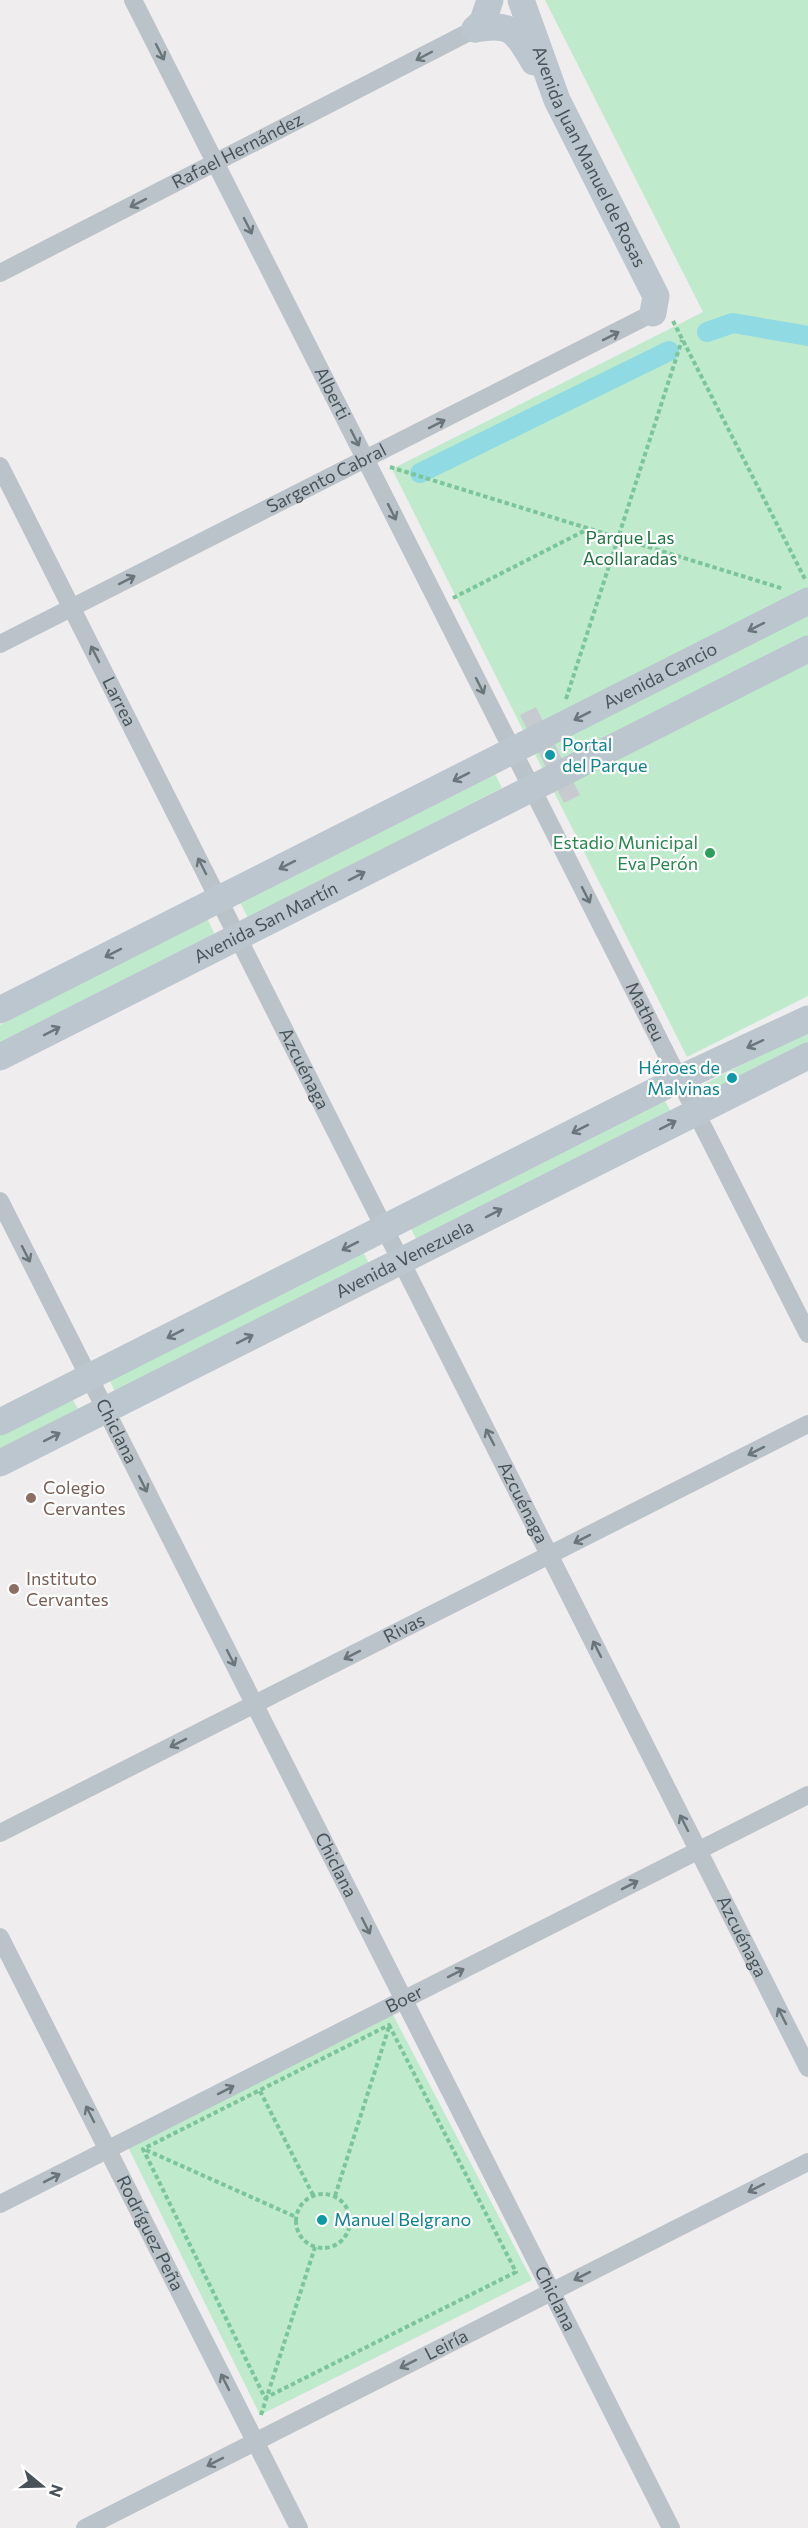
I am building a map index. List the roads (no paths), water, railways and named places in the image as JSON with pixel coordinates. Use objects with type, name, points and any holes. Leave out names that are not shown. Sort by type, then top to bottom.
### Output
[{"type":"street","name":"Alberti","points":[[133,0],[531,787]]},
{"type":"street","points":[[475,29],[483,21],[490,0]]},
{"type":"street","name":"Avenida Juan Manuel de Rosas","points":[[521,0],[557,100],[656,296],[653,313]]},
{"type":"street","points":[[475,29],[502,26],[511,29],[557,100]]},
{"type":"street","name":"Rafael Hernández","points":[[0,273],[475,29]]},
{"type":"street","name":"Sargento Cabral","points":[[0,644],[653,313]]},
{"type":"street","name":"Larrea","points":[[0,466],[237,937]]},
{"type":"street","name":"Avenida Cancio","points":[[513,750],[556,729],[797,595]]},
{"type":"street","points":[[531,787],[808,649]]},
{"type":"street","points":[[0,1010],[513,750]]},
{"type":"street","name":"Avenida San Martín","points":[[0,1057],[531,787]]},
{"type":"street","name":"Matheu","points":[[531,787],[808,1334]]},
{"type":"street","name":"Azcuénaga","points":[[237,937],[808,2068]]},
{"type":"street","name":"Avenida Venezuela","points":[[0,1422],[679,1079],[808,1019]]},
{"type":"street","name":"Avenida Venezuela","points":[[0,1463],[808,1056]]},
{"type":"street","name":"Chiclana","points":[[0,1201],[671,2528]]},
{"type":"street","name":"Rivas","points":[[0,1833],[808,1424]]},
{"type":"street","name":"Boer","points":[[0,2204],[808,1795]]},
{"type":"street","name":"Rodríguez Peña","points":[[0,1937],[299,2528]]},
{"type":"street","name":"Leiría","points":[[84,2528],[808,2162]]},
{"type":"waterway","points":[[707,332],[733,323],[808,336]]},
{"type":"waterway","points":[[420,473],[669,351]]},
{"type":"place","name":"Portal del Parque","points":[[550,755]]},
{"type":"place","name":"Estadio Municipal Eva Perón","points":[[710,853]]},
{"type":"place","name":"Héroes de Malvinas","points":[[732,1078]]},
{"type":"place","name":"Colegio Cervantes","points":[[31,1498]]},
{"type":"place","name":"Instituto Cervantes","points":[[14,1589]]},
{"type":"place","name":"Manuel Belgrano","points":[[322,2220]]},
{"type":"park label","name":"Parque Las Acollaradas","points":[[630,548]]}]
